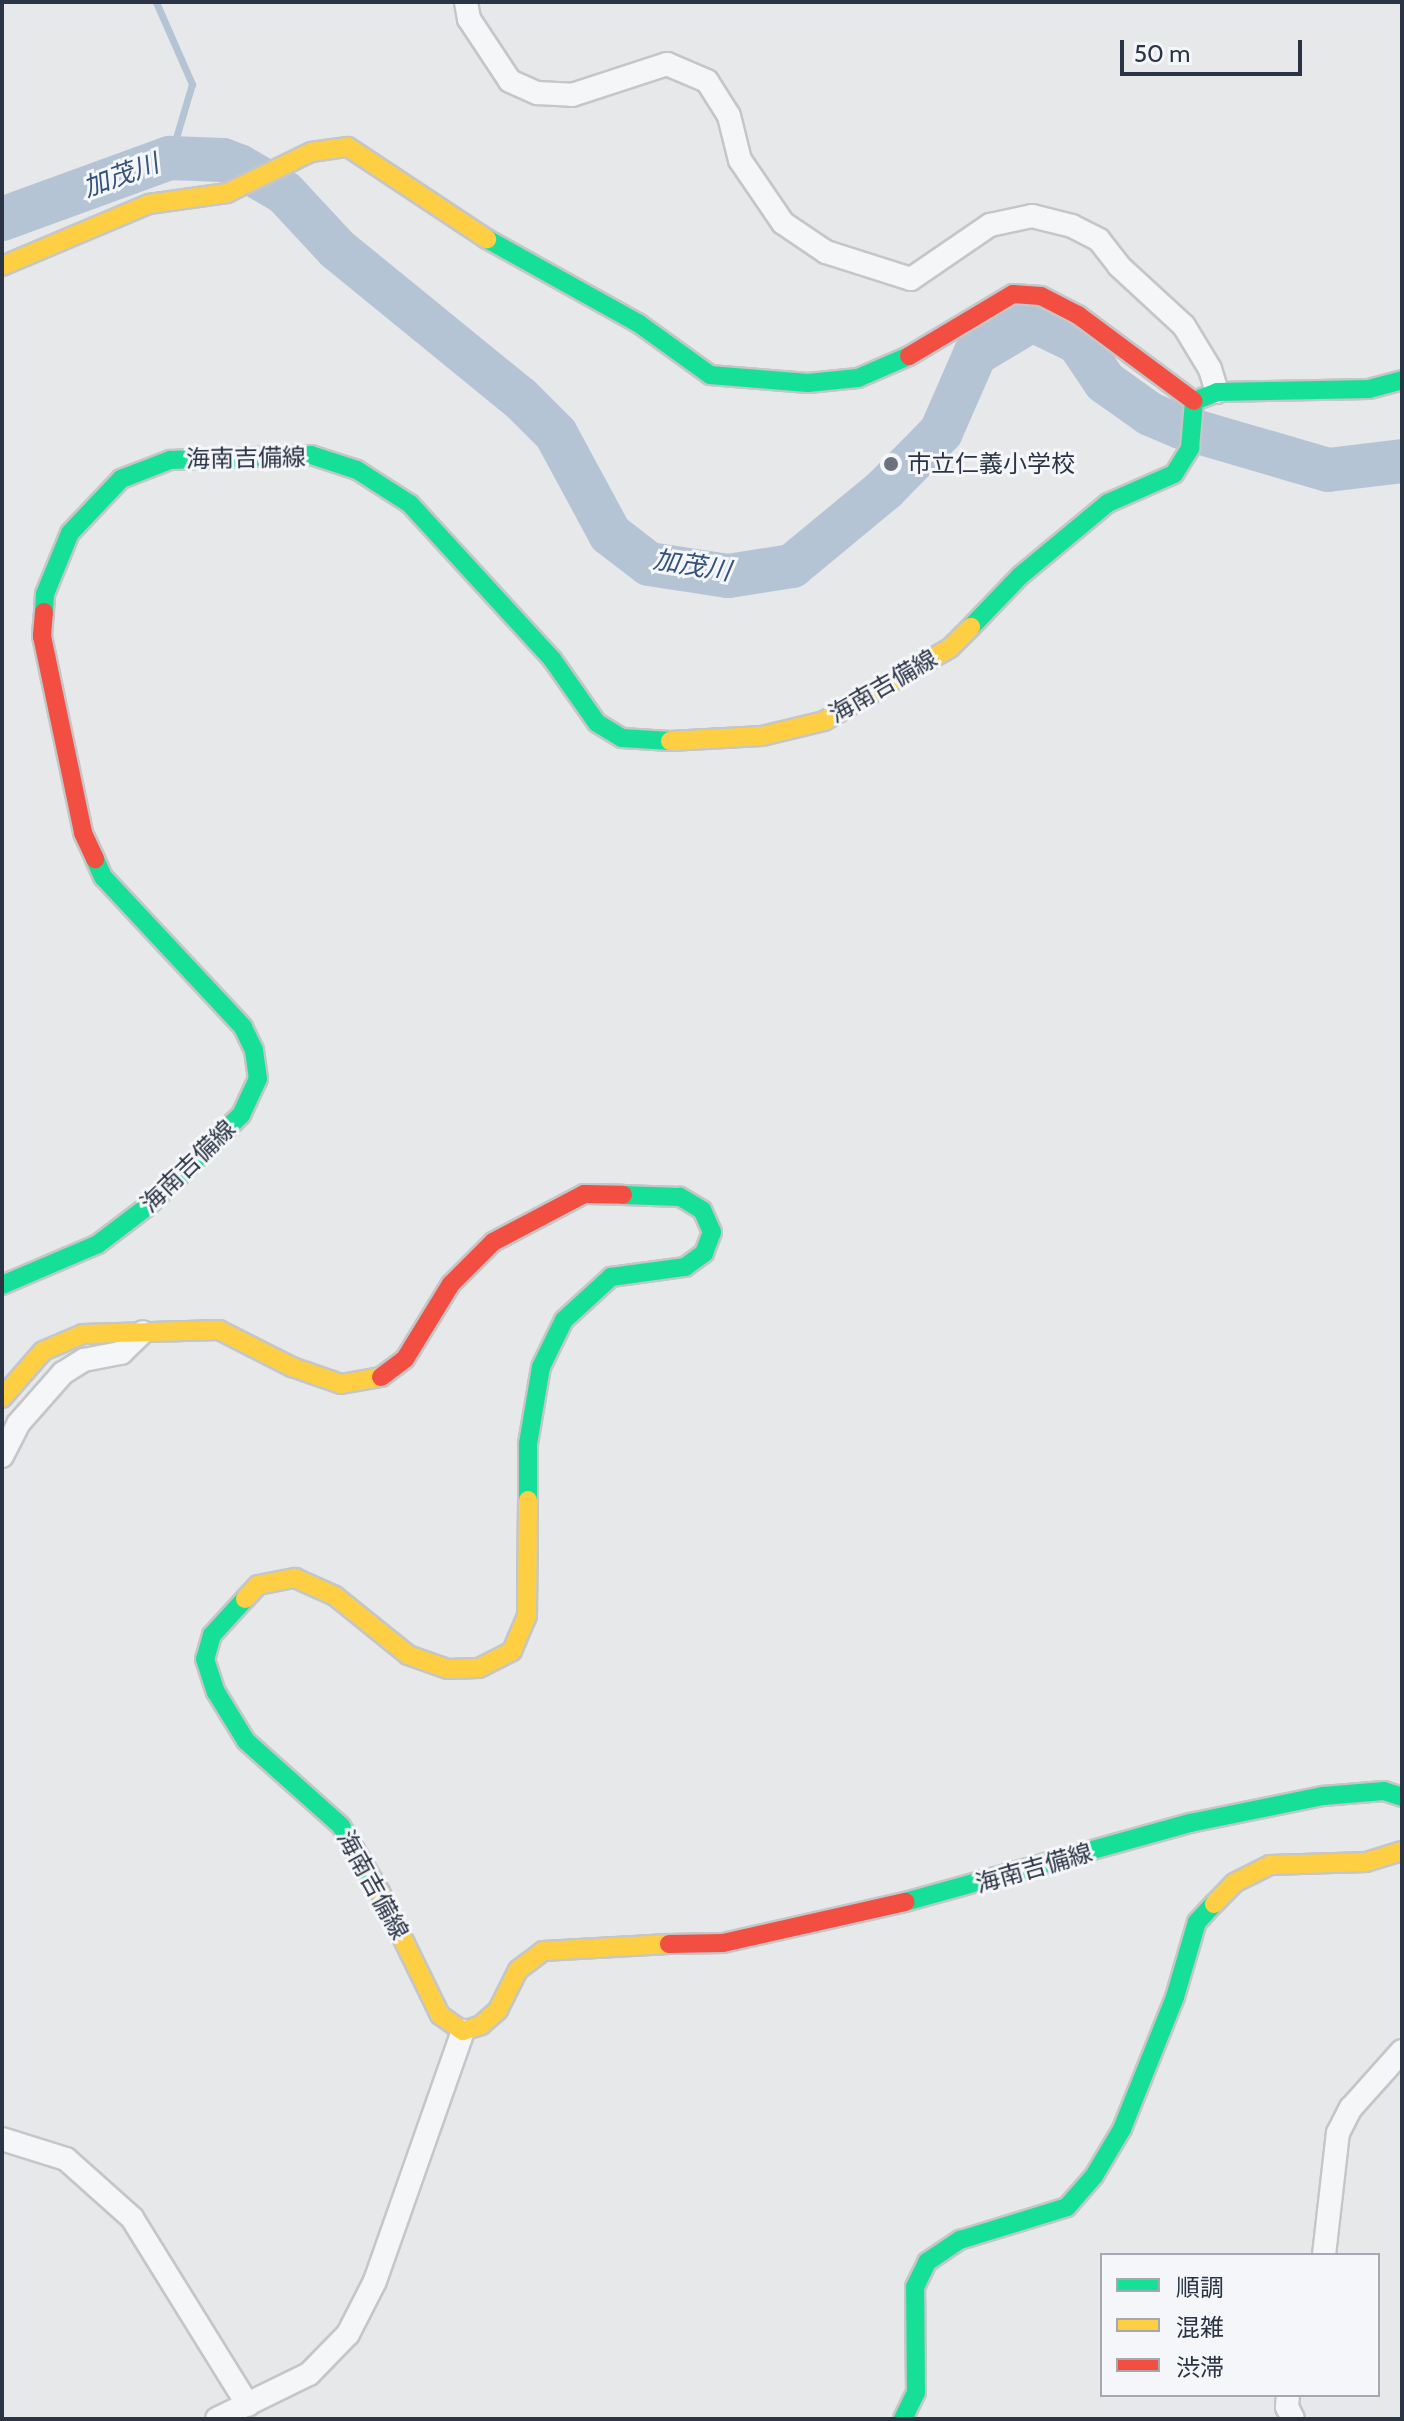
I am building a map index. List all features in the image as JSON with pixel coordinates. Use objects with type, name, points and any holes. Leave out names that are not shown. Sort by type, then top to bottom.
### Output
[{"type":"main road","points":[[2,266],[149,204],[249,186],[311,152],[348,147],[457,222],[638,323],[710,375],[808,383],[858,378],[895,364],[1013,294],[1041,296],[1078,315],[1194,410],[1217,392],[1369,389],[1402,380]]},
{"type":"main road","name":"海南吉備線","points":[[2,1285],[98,1244],[148,1206],[241,1115],[258,1079],[254,1050],[243,1027],[103,877],[83,833],[42,636],[44,603],[49,576],[70,533],[121,479],[170,460],[253,454],[311,455],[357,470],[410,504],[552,659],[597,723],[622,738],[684,742],[762,736],[848,710],[950,648],[1039,559],[1108,503],[1162,484],[1190,448],[1194,410]]},
{"type":"main road","name":"海南吉備線","points":[[2,1398],[54,1343],[83,1334],[231,1332],[292,1367],[341,1384],[379,1378],[405,1359],[451,1284],[493,1242],[584,1194],[680,1197],[702,1210],[712,1232],[704,1253],[685,1267],[611,1277],[558,1331],[541,1367],[528,1444],[527,1616],[512,1651],[479,1668],[448,1669],[408,1655],[335,1596],[295,1578],[258,1585],[212,1635],[205,1659],[216,1692],[246,1741],[341,1826],[377,1886],[440,2015],[463,2031],[481,2025],[498,2010],[518,1970],[543,1951],[584,1945],[657,1948],[723,1943],[927,1897],[1190,1823],[1323,1796],[1384,1791],[1402,1797]]},
{"type":"main road","points":[[903,2419],[916,2392],[915,2287],[927,2262],[960,2240],[1067,2207],[1094,2176],[1122,2129],[1163,2026],[1197,1922],[1234,1883],[1270,1865],[1366,1862],[1402,1851]]},
{"type":"street","points":[[466,2],[469,19],[510,81],[537,93],[572,95],[667,64],[707,81],[729,116],[740,160],[783,223],[826,252],[911,279],[990,225],[1032,216],[1072,226],[1099,240],[1119,266],[1184,326],[1210,369],[1217,392]]},
{"type":"street","points":[[2,1456],[18,1424],[63,1373],[84,1360],[121,1353],[143,1332]]},
{"type":"street","points":[[217,2419],[309,2374],[348,2334],[375,2281],[463,2031]]},
{"type":"street","points":[[1324,2253],[1338,2133],[1351,2108],[1402,2051]]},
{"type":"street","points":[[2,2139],[66,2159],[132,2218],[248,2405]]},
{"type":"street","points":[[1288,2397],[1287,2407],[1293,2419]]},
{"type":"waterway","points":[[156,2],[192,84],[170,158]]},
{"type":"waterway","name":"加茂川","points":[[2,219],[170,158],[223,160],[239,166],[285,193],[337,249],[520,398],[556,434],[610,534],[649,564],[728,576],[792,566],[885,489],[941,432],[975,354],[1032,320],[1078,342],[1105,382],[1150,414],[1181,427],[1328,470],[1402,461]]},
{"type":"traffic: fast","points":[[487,239],[638,323],[710,375],[808,383],[858,378],[909,356]]},
{"type":"traffic: fast","points":[[1194,401],[1217,392],[1369,389],[1402,380]]},
{"type":"traffic: fast","points":[[971,627],[1020,576],[1108,503],[1174,474],[1190,448],[1194,401]]},
{"type":"traffic: fast","points":[[44,612],[45,594],[70,533],[121,479],[170,460],[311,455],[357,470],[410,504],[552,659],[597,723],[622,738],[670,741]]},
{"type":"traffic: fast","points":[[2,1285],[98,1244],[148,1206],[241,1115],[258,1079],[254,1050],[243,1027],[103,877],[95,859]]},
{"type":"traffic: fast","points":[[528,1500],[528,1444],[541,1367],[564,1320],[611,1277],[685,1267],[704,1253],[712,1232],[702,1210],[680,1197],[623,1195]]},
{"type":"traffic: fast","points":[[245,1599],[212,1635],[205,1659],[216,1692],[246,1741],[341,1826],[380,1892]]},
{"type":"traffic: fast","points":[[905,1902],[1190,1823],[1323,1796],[1384,1791],[1402,1797]]},
{"type":"traffic: fast","points":[[903,2419],[916,2392],[915,2287],[927,2262],[960,2240],[1067,2207],[1094,2176],[1122,2129],[1175,1997],[1197,1922],[1214,1904]]},
{"type":"traffic: slow","points":[[2,266],[149,204],[227,193],[311,152],[348,147],[487,239]]},
{"type":"traffic: slow","points":[[670,741],[762,736],[824,721],[950,648],[971,627]]},
{"type":"traffic: slow","points":[[2,1398],[43,1351],[83,1334],[219,1330],[292,1367],[341,1384],[381,1377]]},
{"type":"traffic: slow","points":[[245,1599],[258,1585],[295,1578],[335,1596],[408,1655],[448,1669],[479,1668],[512,1651],[527,1616],[528,1500]]},
{"type":"traffic: slow","points":[[1214,1904],[1234,1883],[1270,1865],[1366,1862],[1402,1851]]},
{"type":"traffic: slow","points":[[380,1892],[440,2015],[463,2031],[481,2025],[498,2010],[518,1970],[543,1951],[669,1944]]},
{"type":"traffic: jam","points":[[909,356],[1013,294],[1041,296],[1078,315],[1194,401]]},
{"type":"traffic: jam","points":[[44,612],[42,636],[83,833],[95,859]]},
{"type":"traffic: jam","points":[[381,1377],[405,1359],[451,1284],[493,1242],[584,1194],[623,1195]]},
{"type":"traffic: jam","points":[[669,1944],[723,1943],[905,1902]]},
{"type":"place","name":"市立仁義小学校","points":[[891,464]]}]
